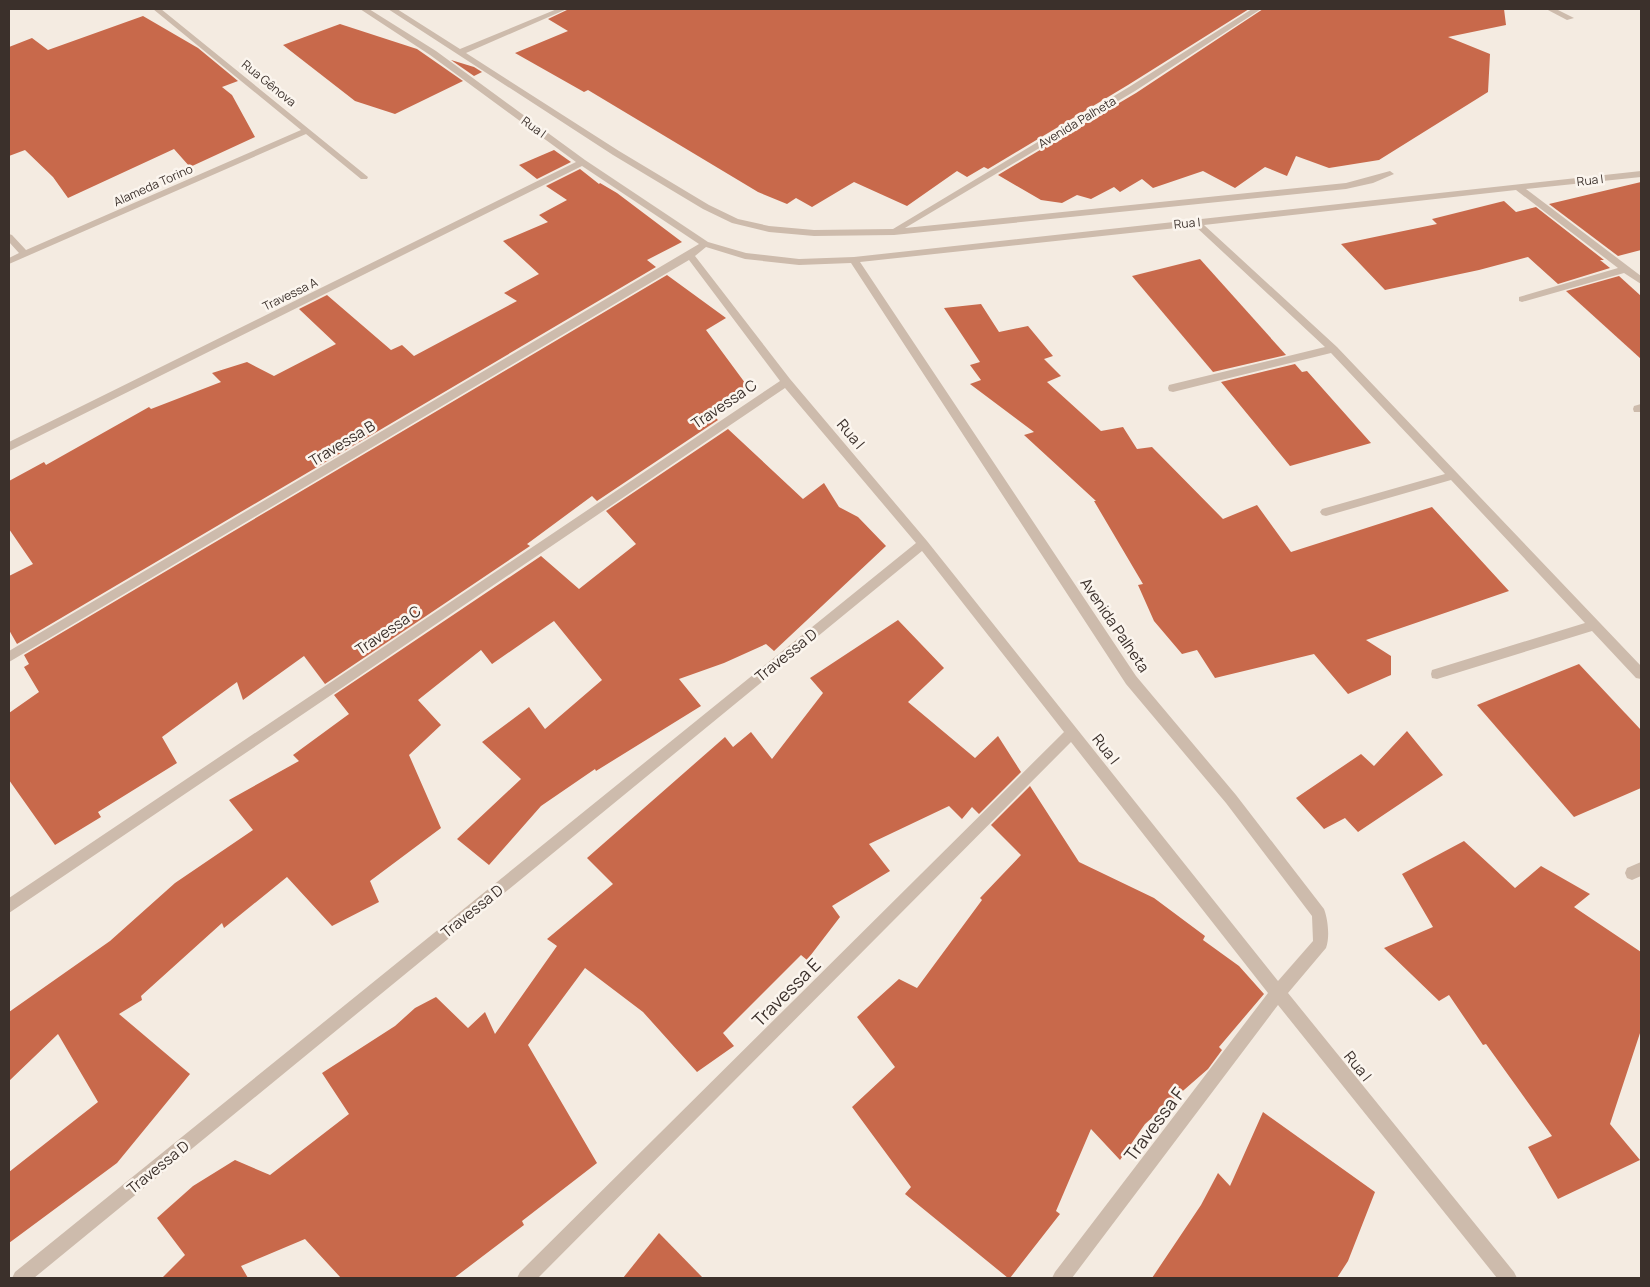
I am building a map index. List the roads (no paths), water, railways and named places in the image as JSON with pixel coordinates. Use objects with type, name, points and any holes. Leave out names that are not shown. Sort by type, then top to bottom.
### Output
[{"type":"street","name":"Rua Gênova","points":[[157,9],[364,177]]},
{"type":"street","name":"Rua I","points":[[364,9],[432,53],[582,162],[705,244],[754,257],[800,262],[854,260],[1641,174]]},
{"type":"street","points":[[392,9],[616,153],[706,207],[735,221],[769,228],[814,232],[894,232],[1346,186],[1390,174]]},
{"type":"street","points":[[461,52],[563,9]]},
{"type":"street","name":"Avenida Palheta","points":[[894,232],[1132,90],[1258,9]]},
{"type":"street","points":[[1550,9],[1570,18]]},
{"type":"street","name":"Alameda Torino","points":[[9,261],[307,131]]},
{"type":"street","name":"Travessa A","points":[[9,448],[582,162]]},
{"type":"street","points":[[1519,188],[1641,281]]},
{"type":"street","points":[[1196,222],[1333,349],[1451,476],[1641,674]]},
{"type":"street","points":[[9,237],[26,254]]},
{"type":"street","points":[[690,255],[705,244]]},
{"type":"street","name":"Rua I","points":[[690,255],[786,382],[923,544],[1278,993],[1508,1278]]},
{"type":"street","name":"Travessa B","points":[[9,656],[690,255]]},
{"type":"street","name":"Avenida Palheta","points":[[854,260],[1131,680],[1231,799],[1319,914],[1321,943],[1278,993]]},
{"type":"street","points":[[1522,299],[1626,269]]},
{"type":"street","points":[[1173,388],[1333,349]]},
{"type":"street","name":"Travessa C","points":[[9,906],[786,382]]},
{"type":"street","points":[[1326,512],[1451,476]]},
{"type":"street","name":"Travessa D","points":[[21,1278],[923,544]]},
{"type":"street","points":[[1437,674],[1595,625]]},
{"type":"street","name":"Travessa E","points":[[526,1278],[1072,732]]},
{"type":"street","name":"Travessa F","points":[[1062,1278],[1278,993]]}]
